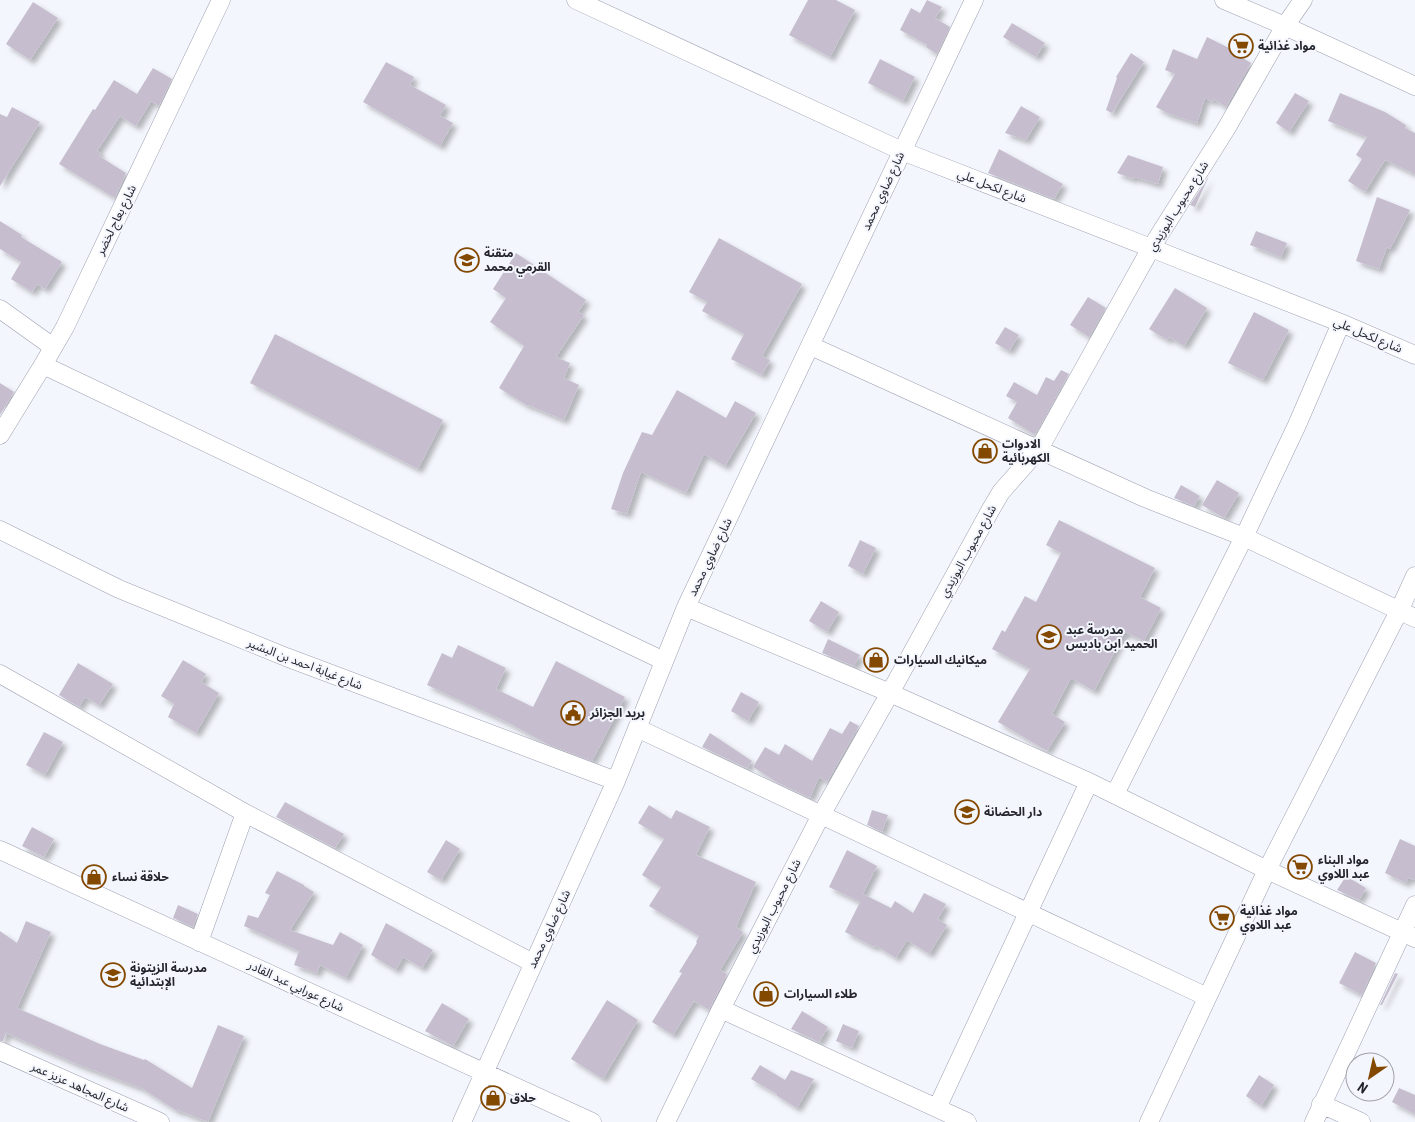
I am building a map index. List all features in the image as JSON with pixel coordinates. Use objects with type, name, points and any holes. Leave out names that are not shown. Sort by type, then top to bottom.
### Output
[{"type":"street","name":"شارع بعاج لخضر","points":[[0,435],[44,365],[65,327],[221,0]]},
{"type":"street","name":"شارع لكحل علي","points":[[576,0],[902,151],[1341,323],[1415,355]]},
{"type":"street","name":"شارع ضاوي محمد","points":[[462,1122],[616,781],[686,607],[974,0]]},
{"type":"street","points":[[1224,0],[1415,86]]},
{"type":"street","name":"شارع محبوب البوزيدي","points":[[666,1122],[721,1009],[821,815],[991,509],[1001,492],[1039,449],[1151,248],[1226,129],[1285,26],[1303,0]]},
{"type":"street","points":[[0,309],[53,347]]},
{"type":"street","points":[[1115,794],[1244,537],[1298,424],[1341,323]]},
{"type":"street","points":[[811,346],[1145,498],[1244,537],[1415,618]]},
{"type":"street","points":[[44,365],[664,660]]},
{"type":"street","name":"شارع غيابة احمد بن البشير","points":[[0,530],[119,589],[286,658],[616,781]]},
{"type":"street","points":[[1149,1122],[1267,870],[1415,576]]},
{"type":"street","points":[[686,607],[890,693],[1089,782],[1267,870],[1408,935]]},
{"type":"street","points":[[0,674],[246,813],[533,963]]},
{"type":"street","points":[[638,728],[1207,997]]},
{"type":"street","points":[[937,1108],[1089,782]]},
{"type":"street","points":[[199,942],[246,813]]},
{"type":"street","name":"شارع عورابي عبد القادر","points":[[0,850],[592,1122]]},
{"type":"street","points":[[1314,1122],[1321,1104],[1408,935],[1415,905]]},
{"type":"street","points":[[721,1009],[967,1122]]},
{"type":"street","name":"شارع المجاهد عزيز عمر","points":[[0,1051],[160,1122]]},
{"type":"street","points":[[1321,1104],[1361,1122]]},
{"type":"building","points":[[808,0],[836,0],[855,10],[830,57],[789,35]]},
{"type":"building","points":[[927,0],[942,7],[935,18],[950,27],[937,54],[926,47],[927,45],[900,30],[911,8],[920,13]]},
{"type":"building","points":[[33,2],[58,18],[30,60],[6,44]]},
{"type":"building","points":[[1012,23],[1045,43],[1036,57],[1003,37]]},
{"type":"building","points":[[1207,37],[1237,52],[1236,54],[1251,63],[1226,107],[1213,99],[1212,102],[1205,98],[1197,123],[1167,113],[1156,107],[1175,74],[1165,70],[1173,49],[1197,59]]},
{"type":"building","points":[[1131,53],[1144,62],[1112,113],[1106,110],[1116,77]]},
{"type":"building","points":[[880,59],[915,77],[903,101],[868,83]]},
{"type":"building","points":[[386,62],[414,77],[410,85],[446,105],[440,116],[453,123],[440,146],[363,102]]},
{"type":"building","points":[[153,68],[172,79],[159,106],[151,101],[136,126],[120,116],[97,151],[101,153],[99,156],[126,173],[115,198],[59,164],[93,109],[95,110],[114,80],[137,94]]},
{"type":"building","points":[[1295,93],[1309,101],[1289,132],[1276,123]]},
{"type":"building","points":[[1340,93],[1385,112],[1406,125],[1405,128],[1415,133],[1415,174],[1385,160],[1365,192],[1348,181],[1362,159],[1356,155],[1367,137],[1328,121]]},
{"type":"building","points":[[1021,106],[1040,117],[1026,140],[1005,133]]},
{"type":"building","points":[[12,107],[40,122],[0,186],[0,114],[7,117]]},
{"type":"building","points":[[999,149],[1063,184],[1054,199],[988,173]]},
{"type":"building","points":[[1128,155],[1163,167],[1158,184],[1134,177],[1133,179],[1117,173]]},
{"type":"building","points":[[1209,176],[1195,207],[1190,205]]},
{"type":"building","points":[[1377,197],[1410,210],[1390,249],[1387,247],[1379,269],[1356,261]]},
{"type":"building","points":[[0,221],[22,235],[21,237],[62,262],[45,289],[37,284],[32,292],[11,279],[21,262],[0,249]]},
{"type":"building","points":[[1256,231],[1287,243],[1281,257],[1250,245]]},
{"type":"building","points":[[719,238],[802,284],[762,356],[770,360],[762,375],[731,359],[744,334],[702,311],[707,302],[689,292]]},
{"type":"building","points":[[516,253],[586,300],[578,312],[584,315],[556,357],[570,363],[564,378],[579,385],[564,420],[528,406],[499,388],[524,346],[490,322],[506,298],[493,289]]},
{"type":"building","points":[[1175,288],[1207,308],[1184,346],[1169,337],[1167,340],[1149,329]]},
{"type":"building","points":[[1088,297],[1106,308],[1089,337],[1070,325]]},
{"type":"building","points":[[1254,312],[1289,330],[1263,380],[1228,363]]},
{"type":"building","points":[[1005,327],[1019,335],[1009,351],[995,343]]},
{"type":"building","points":[[275,334],[443,420],[418,469],[250,383]]},
{"type":"building","points":[[1061,370],[1069,374],[1035,435],[1008,418],[1017,402],[1006,396],[1014,382],[1037,395],[1046,377],[1054,381]]},
{"type":"building","points":[[0,383],[14,392],[0,415]]},
{"type":"building","points":[[677,390],[726,418],[735,401],[756,413],[725,466],[704,454],[686,493],[641,472],[627,514],[611,509],[623,473],[642,432],[652,435]]},
{"type":"building","points":[[1217,480],[1239,493],[1224,518],[1202,505]]},
{"type":"building","points":[[1181,485],[1200,496],[1194,506],[1174,498]]},
{"type":"building","points":[[1059,520],[1155,568],[1140,597],[1161,608],[1144,641],[1125,632],[1094,691],[1071,678],[1052,714],[1065,722],[1047,751],[998,722],[1030,669],[992,649],[1002,630],[1005,632],[1025,596],[1036,602],[1061,553],[1046,545]]},
{"type":"building","points":[[860,540],[876,548],[863,574],[848,566]]},
{"type":"building","points":[[821,601],[839,612],[827,632],[809,621]]},
{"type":"building","points":[[828,639],[860,655],[854,666],[822,653]]},
{"type":"building","points":[[458,645],[506,668],[496,689],[533,707],[556,661],[625,697],[592,761],[549,745],[507,722],[427,685],[442,653],[452,658]]},
{"type":"building","points":[[183,660],[206,674],[201,682],[219,693],[196,733],[168,717],[174,704],[161,696]]},
{"type":"building","points":[[78,663],[113,684],[99,705],[85,697],[79,707],[59,695]]},
{"type":"building","points":[[741,692],[759,702],[748,721],[731,711]]},
{"type":"building","points":[[850,721],[859,726],[827,782],[819,777],[810,798],[778,783],[753,767],[765,747],[779,755],[785,744],[812,761],[830,728],[842,734]]},
{"type":"building","points":[[44,732],[63,742],[45,775],[26,765]]},
{"type":"building","points":[[710,733],[752,761],[747,768],[702,747]]},
{"type":"building","points":[[285,802],[344,834],[335,848],[276,817]]},
{"type":"building","points":[[649,805],[671,819],[676,810],[710,827],[696,855],[756,882],[736,927],[743,932],[720,970],[727,974],[709,1010],[694,1001],[673,1035],[652,1022],[682,973],[679,972],[697,943],[699,936],[649,906],[661,887],[642,875],[664,839],[638,823]]},
{"type":"building","points":[[872,810],[888,815],[882,832],[867,825]]},
{"type":"building","points":[[32,827],[54,839],[44,857],[22,846]]},
{"type":"building","points":[[1400,839],[1415,846],[1415,880],[1408,878],[1406,883],[1385,873]]},
{"type":"building","points":[[446,840],[460,849],[441,880],[427,872]]},
{"type":"building","points":[[847,850],[877,866],[863,894],[891,908],[895,901],[913,913],[924,893],[946,904],[938,919],[947,925],[929,954],[907,940],[896,958],[875,945],[874,947],[845,932],[860,902],[829,887]]},
{"type":"building","points":[[277,871],[314,892],[290,930],[333,945],[340,932],[363,945],[346,978],[320,965],[317,973],[294,965],[299,951],[244,926],[248,915],[258,918],[270,895],[265,893]]},
{"type":"building","points":[[1346,876],[1366,888],[1359,900],[1337,890]]},
{"type":"building","points":[[178,905],[198,914],[193,927],[173,918]]},
{"type":"building","points":[[26,921],[51,932],[17,1008],[100,1044],[145,1059],[192,1088],[218,1025],[244,1036],[208,1122],[177,1111],[141,1088],[77,1064],[6,1033],[3,1041],[0,1041],[0,931],[17,943]]},
{"type":"building","points":[[386,923],[433,950],[422,968],[403,957],[396,970],[371,955]]},
{"type":"building","points":[[1355,952],[1376,963],[1362,995],[1339,983]]},
{"type":"building","points":[[1395,973],[1398,974],[1382,1005],[1380,1005]]},
{"type":"building","points":[[607,1000],[638,1020],[603,1079],[571,1059]]},
{"type":"building","points":[[442,1003],[469,1019],[453,1046],[425,1031]]},
{"type":"building","points":[[802,1011],[828,1027],[819,1042],[791,1029]]},
{"type":"building","points":[[843,1024],[859,1031],[852,1048],[836,1041]]},
{"type":"building","points":[[760,1065],[785,1080],[791,1070],[814,1079],[797,1108],[751,1079]]},
{"type":"building","points":[[1259,1075],[1274,1085],[1261,1106],[1246,1096]]},
{"type":"building","points":[[1399,1088],[1415,1095],[1415,1114],[1392,1102],[1395,1102],[1395,1096]]},
{"type":"place","name":"مواد غذائية","points":[[1241,46]]},
{"type":"place","name":"متقنة القرمي محمد","points":[[467,260]]},
{"type":"place","name":"الادوات الكهربائية","points":[[985,451]]},
{"type":"place","name":"مدرسة عبد الحميد ابن باديس","points":[[1049,637]]},
{"type":"place","name":"ميكانيك السيارات","points":[[876,660]]},
{"type":"place","name":"بريد الجزائر","points":[[573,713]]},
{"type":"place","name":"دار الحضانة","points":[[967,812]]},
{"type":"place","name":"مواد البناء عبد اللاوي","points":[[1300,867]]},
{"type":"place","name":"حلاقة نساء","points":[[94,877]]},
{"type":"place","name":"مواد غذائية عبد اللاوي","points":[[1222,918]]},
{"type":"place","name":"مدرسة الزيتونة الإبتدائية","points":[[113,975]]},
{"type":"place","name":"طلاء السيارات","points":[[766,994]]},
{"type":"place","name":"حلاق","points":[[493,1098]]}]
